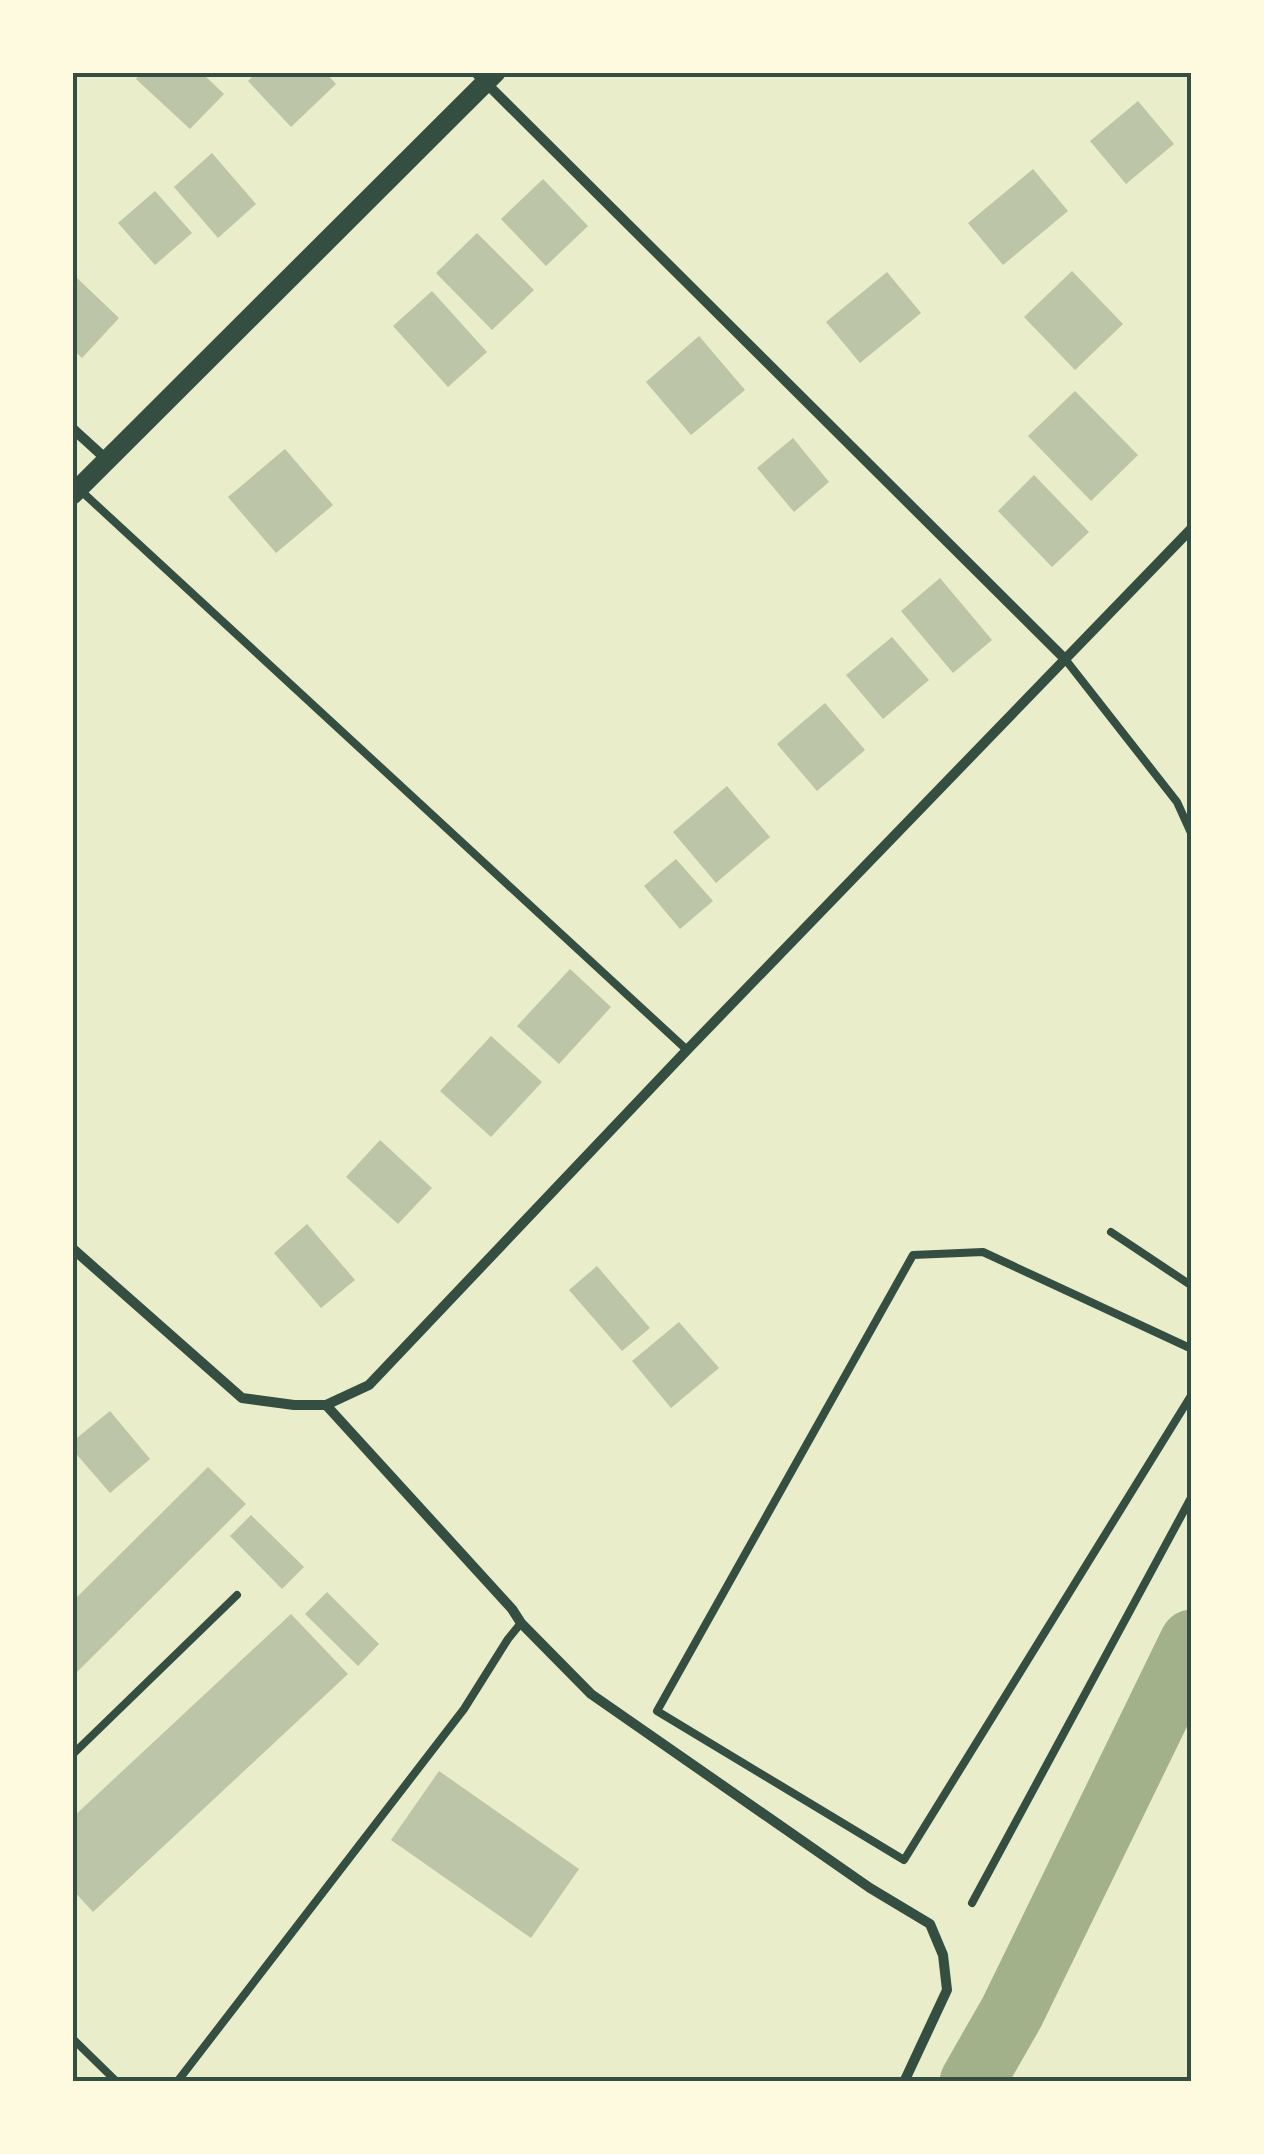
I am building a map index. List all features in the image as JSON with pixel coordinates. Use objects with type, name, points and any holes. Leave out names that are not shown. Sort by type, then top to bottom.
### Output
[{"type":"main road","points":[[76,492],[485,76]]},
{"type":"street","points":[[485,76],[1065,659]]},
{"type":"street","points":[[72,428],[106,459]]},
{"type":"street","points":[[72,1248],[242,1398],[326,1405],[369,1386],[687,1050],[1192,528]]},
{"type":"street","points":[[326,1405],[521,1623],[591,1694],[870,1888],[930,1924],[943,1955],[947,1990],[904,2082]]},
{"type":"lane","points":[[76,492],[687,1050]]},
{"type":"lane","points":[[1065,659],[1177,802],[1192,834]]},
{"type":"lane","points":[[1112,1232],[1192,1286]]},
{"type":"lane","points":[[1192,1348],[982,1252],[913,1255],[657,1711],[904,1860],[1192,1394]]},
{"type":"lane","points":[[972,1902],[1192,1496]]},
{"type":"lane","points":[[72,1755],[237,1595]]},
{"type":"lane","points":[[177,2082],[464,1709],[521,1623]]},
{"type":"lane","points":[[72,2038],[118,2082]]},
{"type":"building","points":[[142,72],[201,72],[224,94],[190,129],[136,79]]},
{"type":"building","points":[[257,72],[325,72],[336,84],[291,127],[248,81]]},
{"type":"building","points":[[1138,101],[1174,144],[1126,184],[1090,141]]},
{"type":"building","points":[[212,153],[256,204],[218,238],[174,187]]},
{"type":"building","points":[[1033,169],[1068,211],[1003,265],[968,223]]},
{"type":"building","points":[[543,179],[588,226],[546,266],[501,219]]},
{"type":"building","points":[[155,191],[192,233],[155,265],[118,223]]},
{"type":"building","points":[[477,233],[534,290],[492,330],[436,273]]},
{"type":"building","points":[[1072,271],[1123,324],[1075,370],[1024,317]]},
{"type":"building","points":[[887,272],[921,313],[860,363],[826,322]]},
{"type":"building","points":[[77,278],[119,318],[82,358],[72,349],[72,283]]},
{"type":"building","points":[[432,291],[487,352],[448,387],[393,326]]},
{"type":"building","points":[[699,336],[745,390],[691,435],[646,382]]},
{"type":"building","points":[[1075,391],[1138,455],[1091,501],[1028,436]]},
{"type":"building","points":[[793,438],[829,482],[794,512],[757,468]]},
{"type":"building","points":[[285,449],[333,505],[276,553],[228,497]]},
{"type":"building","points":[[1034,475],[1089,532],[1052,567],[998,511]]},
{"type":"building","points":[[940,578],[992,640],[953,673],[901,611]]},
{"type":"building","points":[[892,637],[929,680],[883,719],[846,675]]},
{"type":"building","points":[[825,703],[865,750],[817,791],[777,744]]},
{"type":"building","points":[[727,786],[770,837],[716,883],[673,832]]},
{"type":"building","points":[[676,859],[713,901],[680,929],[644,886]]},
{"type":"building","points":[[570,969],[611,1007],[559,1064],[517,1026]]},
{"type":"building","points":[[491,1036],[542,1082],[491,1137],[440,1091]]},
{"type":"building","points":[[380,1140],[432,1188],[398,1224],[346,1177]]},
{"type":"building","points":[[307,1224],[355,1280],[321,1308],[274,1253]]},
{"type":"building","points":[[597,1266],[650,1328],[622,1351],[569,1290]]},
{"type":"building","points":[[679,1322],[719,1368],[671,1408],[632,1361]]},
{"type":"building","points":[[110,1411],[150,1459],[110,1493],[72,1449],[72,1442]]},
{"type":"building","points":[[208,1467],[246,1504],[72,1677],[72,1602]]},
{"type":"building","points":[[251,1515],[304,1567],[282,1589],[230,1536]]},
{"type":"building","points":[[327,1592],[379,1644],[358,1666],[305,1614]]},
{"type":"building","points":[[291,1614],[348,1674],[93,1912],[72,1889],[72,1818]]},
{"type":"building","points":[[439,1771],[579,1869],[531,1938],[391,1840]]},
{"type":"waterway","points":[[972,2082],[1012,2012],[1192,1642]]}]
